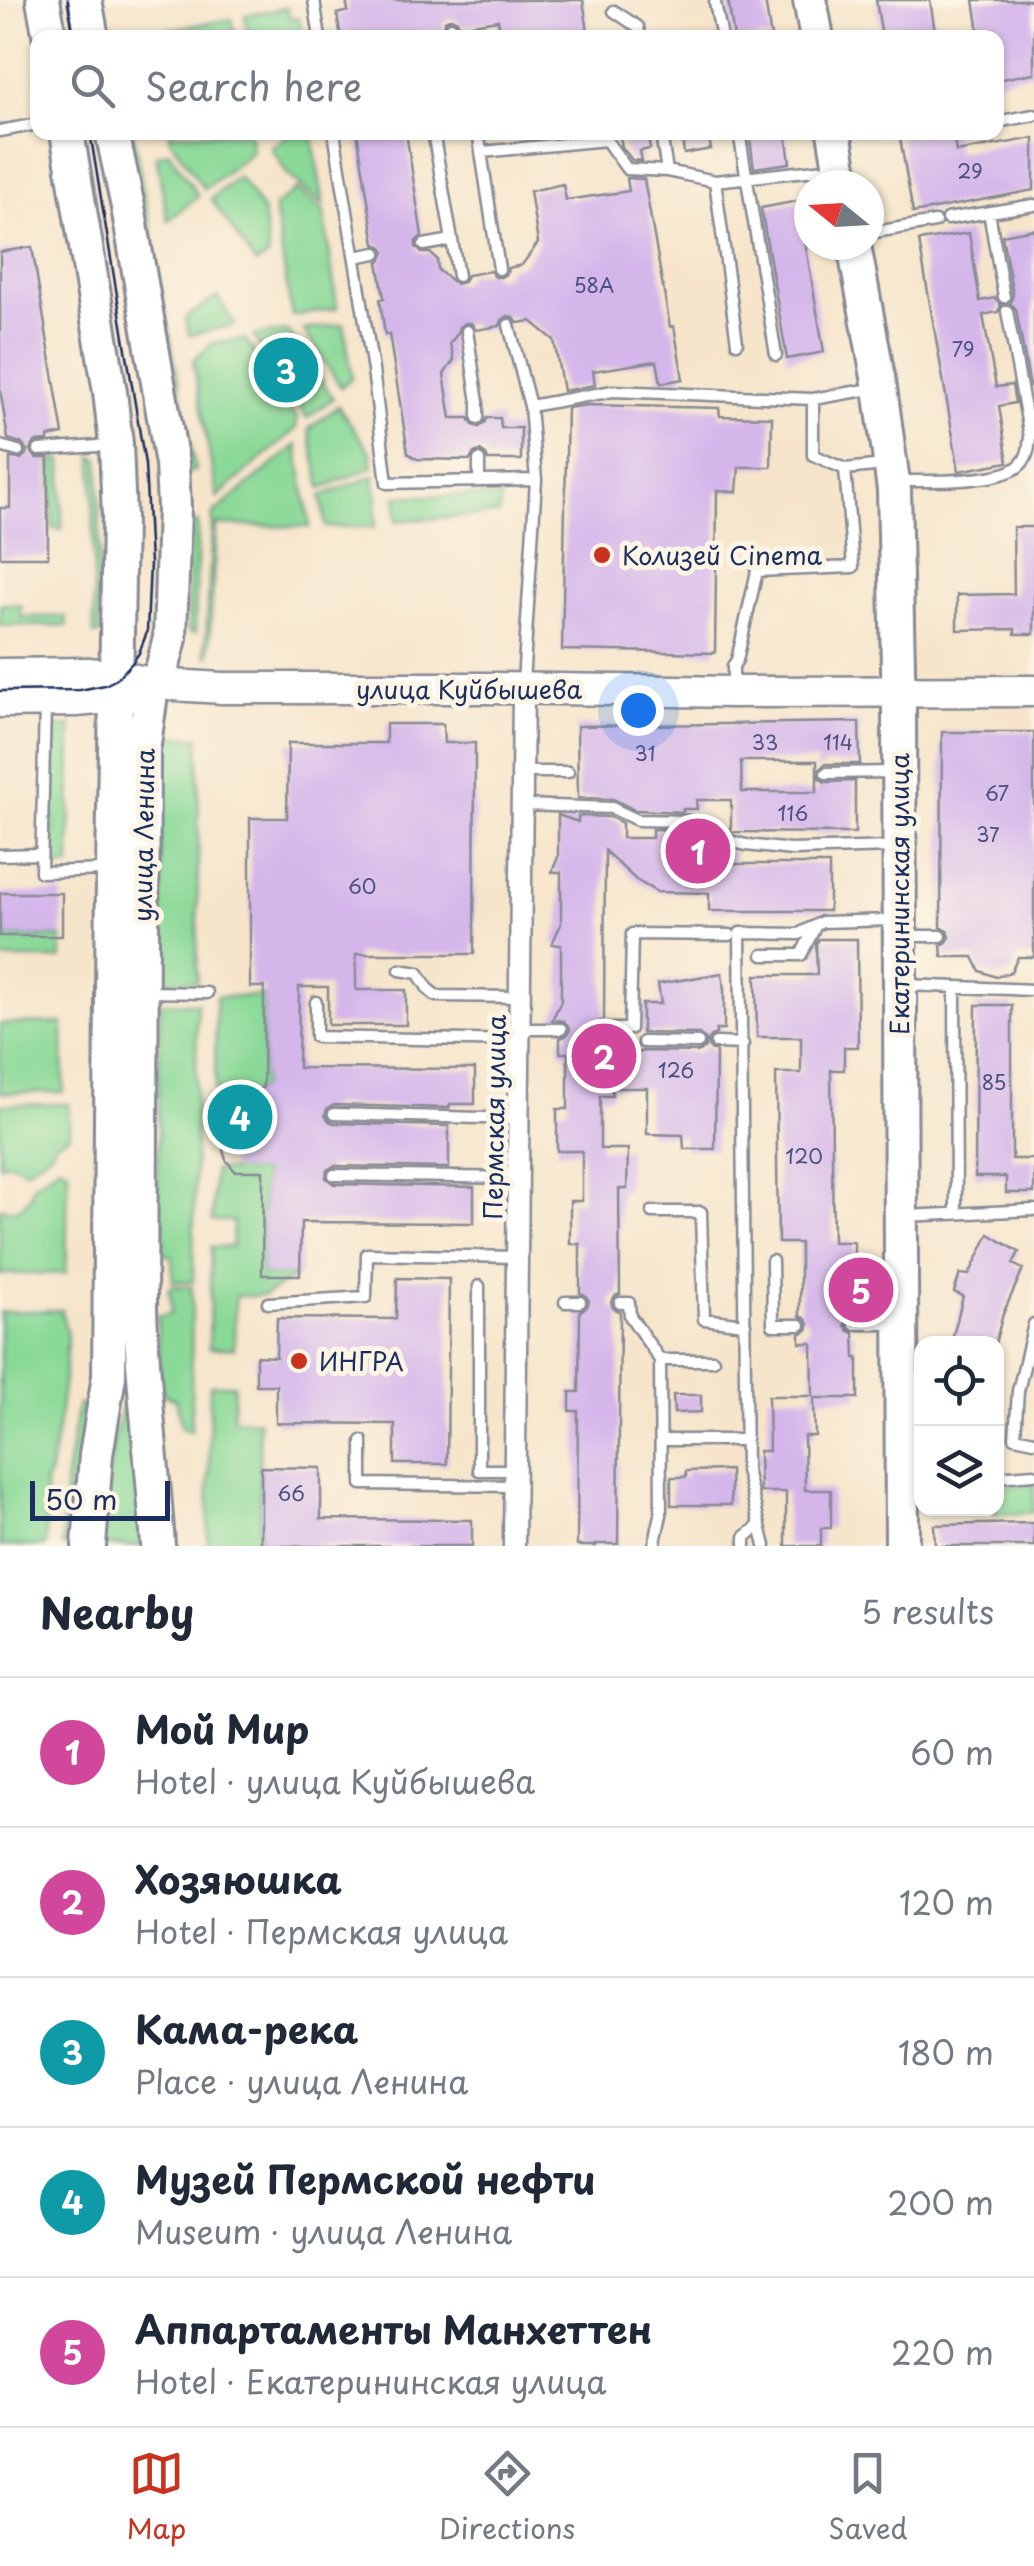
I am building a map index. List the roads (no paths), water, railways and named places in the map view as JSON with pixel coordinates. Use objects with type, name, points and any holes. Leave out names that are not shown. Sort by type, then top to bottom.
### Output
[{"type":"main road","points":[[43,0],[49,30]]},
{"type":"main road","points":[[84,0],[90,30]]},
{"type":"main road","points":[[810,0],[816,30]]},
{"type":"main road","name":"улица Ленина","points":[[67,140],[110,392],[119,517],[118,642],[107,682],[113,870],[108,1376],[88,1546]]},
{"type":"main road","name":"улица Ленина","points":[[114,140],[172,464],[174,508],[171,628],[163,666],[153,689],[143,752],[140,1310],[158,1546]]},
{"type":"main road","points":[[835,140],[841,170]]},
{"type":"main road","name":"Екатерининская улица","points":[[857,260],[892,473],[899,772],[901,1324],[912,1482],[902,1546]]},
{"type":"main road","name":"улица Куйбышева","points":[[0,674],[153,689],[1034,692]]},
{"type":"main road","name":"улица Куйбышева","points":[[0,702],[46,702],[107,682]]},
{"type":"street","name":"Пермская улица","points":[[514,1546],[523,689]]},
{"type":"lane","points":[[314,0],[319,30]]},
{"type":"lane","points":[[715,3],[720,30]]},
{"type":"lane","points":[[614,11],[639,30]]},
{"type":"lane","points":[[1004,120],[1034,114]]},
{"type":"lane","points":[[0,131],[30,125]]},
{"type":"lane","points":[[335,140],[387,483],[536,480]]},
{"type":"lane","points":[[434,140],[458,276]]},
{"type":"lane","points":[[480,140],[500,269]]},
{"type":"lane","points":[[482,152],[574,140]]},
{"type":"lane","points":[[608,140],[627,169],[666,171],[715,181],[794,177]]},
{"type":"lane","points":[[662,140],[666,171]]},
{"type":"lane","points":[[741,140],[776,355]]},
{"type":"lane","points":[[715,181],[737,343]]},
{"type":"lane","points":[[884,230],[1034,205]]},
{"type":"lane","points":[[989,212],[1004,297]]},
{"type":"lane","points":[[424,245],[452,240]]},
{"type":"lane","points":[[356,257],[376,253]]},
{"type":"lane","points":[[812,399],[813,455],[845,469],[963,480],[1018,468],[1031,446],[1007,311]]},
{"type":"lane","points":[[510,325],[530,406],[536,480],[523,689]]},
{"type":"lane","points":[[467,332],[478,418]]},
{"type":"lane","points":[[530,406],[613,391],[812,399],[880,388]]},
{"type":"lane","points":[[40,450],[116,444]]},
{"type":"lane","points":[[0,446],[18,450]]},
{"type":"lane","points":[[478,460],[478,481]]},
{"type":"lane","points":[[732,692],[733,666],[757,571],[853,567],[845,469]]},
{"type":"lane","points":[[46,702],[41,872],[113,870]]},
{"type":"lane","points":[[522,772],[568,772]]},
{"type":"lane","points":[[826,773],[899,772]]},
{"type":"lane","points":[[522,805],[612,808],[637,820],[689,821],[746,845],[792,850],[899,848]]},
{"type":"lane","points":[[0,855],[42,854]]},
{"type":"lane","points":[[765,1546],[746,1470],[740,933],[799,934],[822,922],[899,928],[941,936]]},
{"type":"lane","points":[[764,955],[801,956],[817,924]]},
{"type":"lane","points":[[604,1029],[630,1028],[632,934],[730,936]]},
{"type":"lane","points":[[400,970],[418,972],[436,996],[520,996]]},
{"type":"lane","points":[[900,985],[1034,990]]},
{"type":"lane","points":[[955,987],[956,1214]]},
{"type":"lane","points":[[142,992],[207,992]]},
{"type":"lane","points":[[316,1002],[316,1037],[520,1035],[560,1029]]},
{"type":"lane","points":[[643,1042],[698,1043]]},
{"type":"lane","points":[[716,1043],[742,1044]]},
{"type":"lane","points":[[334,1114],[519,1119]]},
{"type":"lane","points":[[334,1175],[518,1178]]},
{"type":"lane","points":[[900,1216],[1034,1210]]},
{"type":"lane","points":[[652,1212],[701,1212],[704,1319],[745,1324]]},
{"type":"lane","points":[[268,1303],[366,1297],[367,1254],[517,1256]]},
{"type":"lane","points":[[772,1261],[773,1325],[800,1324]]},
{"type":"lane","points":[[480,1286],[479,1470],[515,1478]]},
{"type":"lane","points":[[565,1302],[580,1302]]},
{"type":"lane","points":[[620,1302],[630,1303],[630,1316],[660,1360],[661,1515],[654,1546]]},
{"type":"lane","points":[[854,1324],[901,1324]]},
{"type":"lane","points":[[1034,1324],[1018,1391],[1015,1437],[1034,1441]]},
{"type":"lane","points":[[660,1360],[713,1360]]},
{"type":"lane","points":[[362,1440],[362,1484],[515,1478]]},
{"type":"lane","points":[[661,1440],[746,1440]]},
{"type":"lane","points":[[1004,1476],[1034,1474]]},
{"type":"lane","points":[[745,1546],[746,1536],[760,1525]]},
{"type":"tram line","points":[[68,0],[73,30]]},
{"type":"tram line","points":[[0,691],[80,690],[105,685],[132,663],[147,632],[150,563],[145,464],[91,140]]},
{"type":"place","name":"Кама-река","points":[[286,370]]},
{"type":"place","name":"Колизей Cinema","points":[[602,555]]},
{"type":"place","name":"Мой Мир","points":[[698,851]]},
{"type":"place","name":"Хозяюшка","points":[[604,1056]]},
{"type":"place","name":"Музей Пермской нефти","points":[[240,1117]]},
{"type":"place","name":"Аппартаменты Манхеттен","points":[[861,1290]]},
{"type":"place","name":"ИНГРА","points":[[299,1361]]}]
